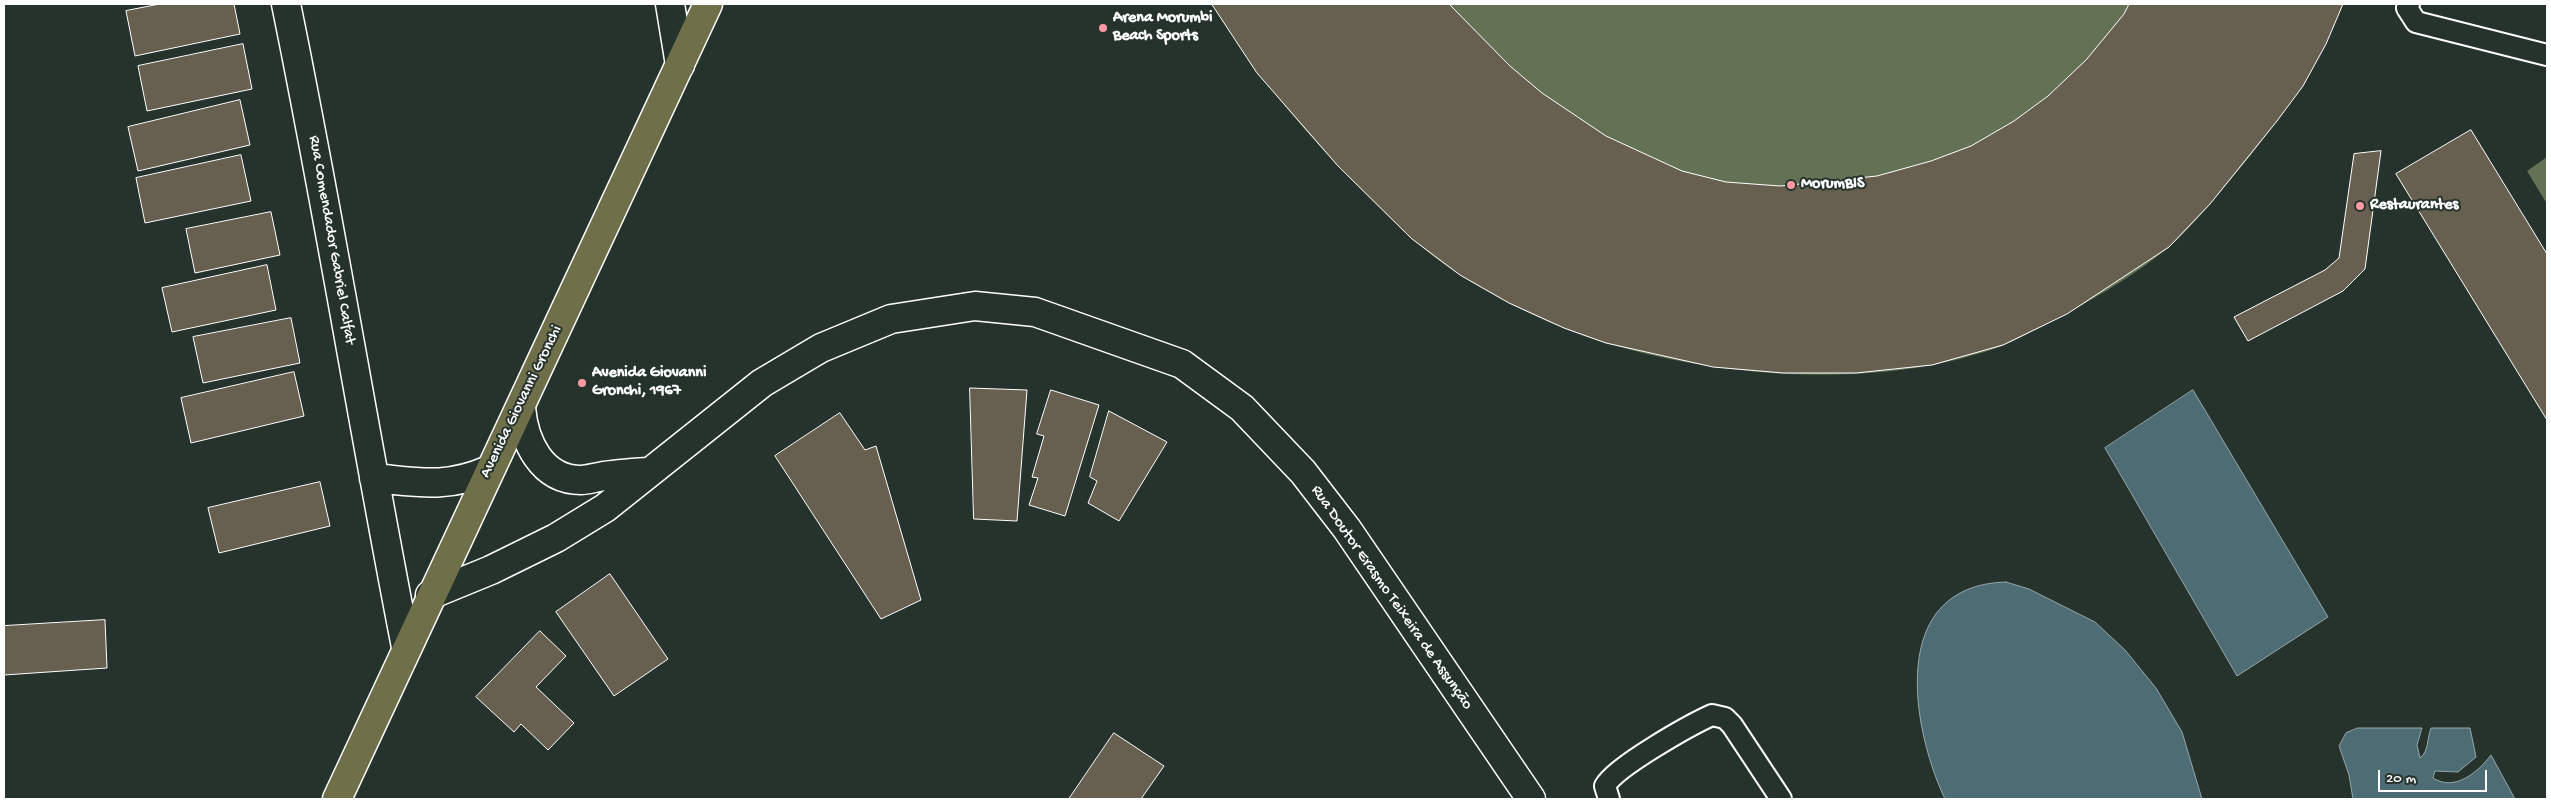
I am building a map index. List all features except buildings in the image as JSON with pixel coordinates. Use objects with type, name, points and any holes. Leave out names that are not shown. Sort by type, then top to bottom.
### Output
[{"type":"main road","name":"Avenida Giovanni Gronchi","points":[[337,799],[430,595],[489,470],[521,408],[708,4]]},
{"type":"street","name":"Rua Comendador Gabriel Calfat","points":[[286,4],[327,212],[406,647]]},
{"type":"street","points":[[670,4],[680,65]]},
{"type":"street","name":"Rua Doutor Erasmo Teixeira de Assunção","points":[[430,595],[491,570],[556,538],[605,508],[762,383],[821,348],[891,319],[975,306],[1035,312],[1182,364],[1242,408],[1303,472],[1347,529],[1530,799]]},
{"type":"street","points":[[521,408],[522,426],[528,444],[552,472],[580,480],[649,472]]},
{"type":"street","points":[[374,478],[407,483],[446,483],[474,477],[489,470]]},
{"type":"lane","points":[[2409,4],[2407,8],[2416,22],[2547,55]]},
{"type":"lane","points":[[1609,799],[1605,786],[1610,777],[1661,743],[1712,715],[1725,718],[1732,725],[1781,799]]},
{"type":"green space","name":"MorumBIS","points":[[1212,4],[2343,4],[2332,29],[2306,76],[2261,142],[2184,233],[2169,247],[2139,269],[2074,310],[2002,346],[1955,360],[1907,369],[1856,374],[1804,374],[1702,365],[1606,343],[1532,314],[1497,297],[1463,277],[1426,250],[1403,230],[1326,153],[1285,106],[1229,31]]},
{"type":"green space","points":[[2547,157],[2547,204],[2527,171]]},
{"type":"water","points":[[2193,390],[2328,617],[2237,676],[2105,448]]},
{"type":"water","points":[[2006,582],[2029,589],[2095,622],[2125,650],[2156,688],[2182,732],[2202,799],[1945,799],[1933,769],[1923,735],[1918,699],[1918,665],[1925,633],[1941,607],[1968,589]]},
{"type":"water","points":[[2358,728],[2422,728],[2417,745],[2420,758],[2426,748],[2431,728],[2470,728],[2476,757],[2458,772],[2435,771],[2433,778],[2441,782],[2450,783],[2458,781],[2480,768],[2491,755],[2515,799],[2353,799],[2349,775],[2339,746],[2346,733]]},
{"type":"place","name":"Arena Morumbi Beach Sports","points":[[1103,28]]},
{"type":"place","name":"MorumBIS","points":[[1791,185]]},
{"type":"place","name":"Restaurantes","points":[[2360,206]]},
{"type":"place","name":"Avenida Giovanni Gronchi, 1967","points":[[582,383]]}]
